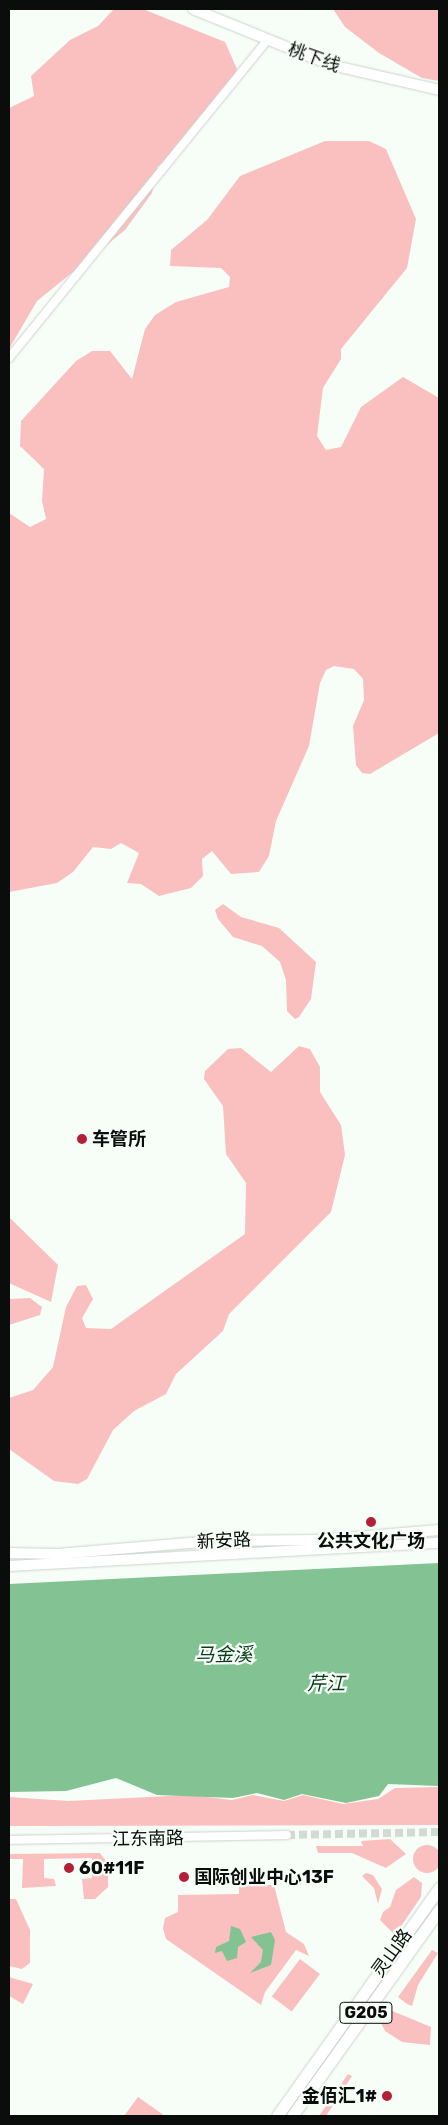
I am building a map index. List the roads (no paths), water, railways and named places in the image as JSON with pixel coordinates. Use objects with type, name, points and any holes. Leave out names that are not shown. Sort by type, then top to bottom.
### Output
[{"type":"highway","name":"灵山路","points":[[277,2116],[439,1888]]},
{"type":"highway","name":"灵山路","points":[[292,2116],[439,1910]]},
{"type":"main road","name":"桃下线","points":[[193,9],[331,65],[439,90]]},
{"type":"main road","name":"新安路","points":[[9,1553],[58,1554],[212,1541],[319,1540],[439,1530]]},
{"type":"main road","name":"新安路","points":[[9,1566],[439,1543]]},
{"type":"street","points":[[9,358],[267,40]]},
{"type":"street","name":"江东南路","points":[[9,1840],[287,1836]]},
{"type":"water","name":"芹江","points":[[439,1563],[439,1786],[388,1784],[379,1796],[346,1803],[302,1794],[284,1800],[257,1793],[233,1798],[157,1795],[116,1778],[66,1791],[9,1792],[9,1584]]},
{"type":"water","points":[[231,1926],[240,1929],[246,1942],[238,1947],[237,1958],[227,1961],[222,1951],[215,1953],[216,1947],[229,1941]]},
{"type":"water","points":[[271,1932],[275,1940],[271,1965],[250,1973],[261,1962],[263,1950],[251,1937]]},
{"type":"tunnel","points":[[287,1835],[439,1832]]},
{"type":"place","name":"车管所","points":[[82,1139]]},
{"type":"place","name":"公共文化广场","points":[[371,1522]]},
{"type":"place","name":"60#11F","points":[[69,1868]]},
{"type":"place","name":"国际创业中心13F","points":[[184,1877]]},
{"type":"place","name":"金佰汇1#","points":[[387,2096]]},
{"type":"water label","name":"马金溪","points":[[224,1655]]}]
